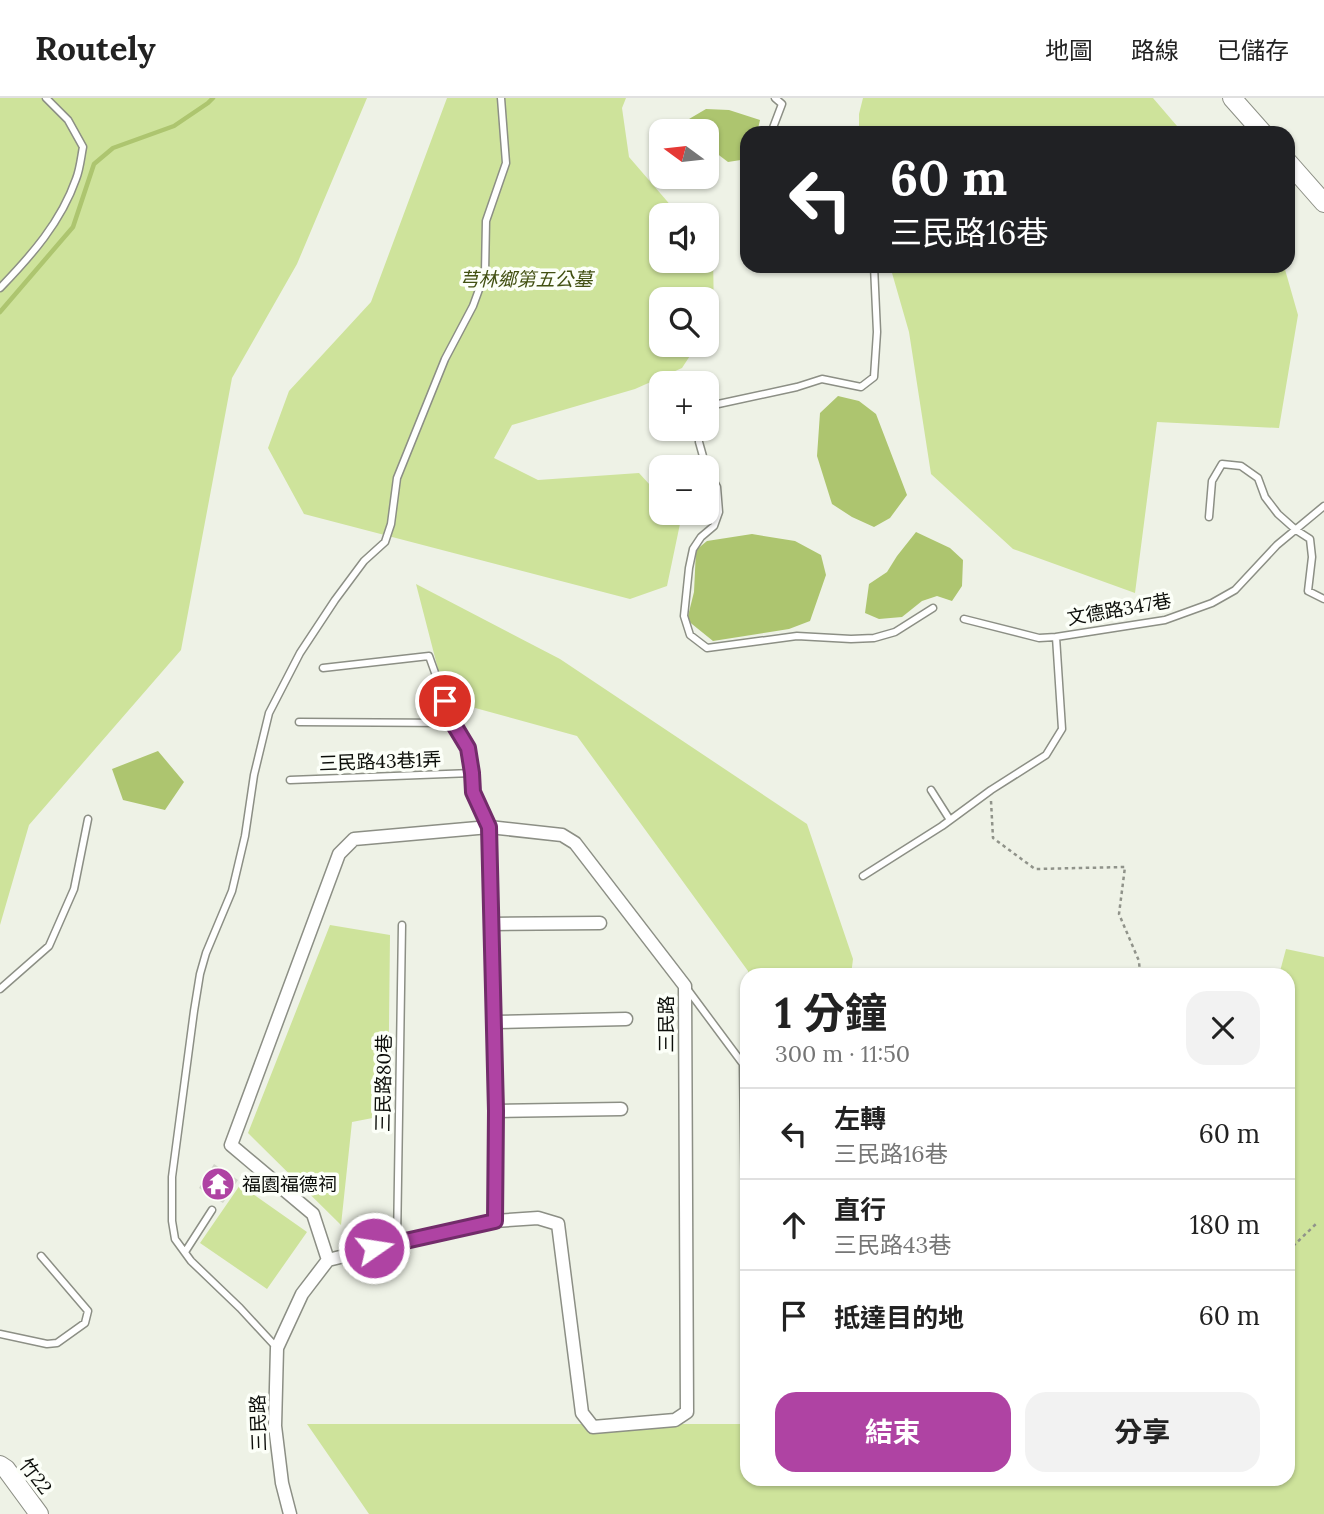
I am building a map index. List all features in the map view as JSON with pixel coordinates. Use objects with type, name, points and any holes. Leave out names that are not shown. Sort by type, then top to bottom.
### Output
[{"type":"main road","points":[[1233,98],[1257,126]]},
{"type":"main road","points":[[1295,170],[1324,203]]},
{"type":"main road","name":"竹22","points":[[0,1465],[6,1469],[39,1514]]},
{"type":"street","name":"三民路","points":[[290,1514],[282,1483],[275,1426],[277,1348],[302,1294],[328,1260],[397,1242],[495,1221],[538,1218],[558,1224],[582,1413],[593,1427],[674,1420],[687,1412],[685,986],[575,843],[562,835],[489,827],[354,839],[339,854],[231,1145],[313,1214],[328,1260]]},
{"type":"street","points":[[491,924],[600,923]]},
{"type":"street","points":[[494,1022],[626,1019]]},
{"type":"street","points":[[496,1111],[621,1109]]},
{"type":"lane","points":[[0,288],[34,252],[59,216],[76,179],[83,146],[68,120],[46,98]]},
{"type":"lane","points":[[277,1348],[191,1261],[175,1239],[172,1221],[172,1177],[200,974],[232,891],[269,713],[300,653],[335,600],[364,561],[385,542],[391,524],[397,478],[445,359],[473,306],[485,273],[486,221],[506,163],[501,98]]},
{"type":"lane","points":[[774,126],[782,104],[775,98]]},
{"type":"lane","points":[[719,403],[822,379],[861,387],[874,377],[877,332],[874,273]]},
{"type":"lane","points":[[1209,517],[1212,481],[1223,464],[1241,467],[1258,478],[1265,497],[1278,514],[1310,539],[1312,557],[1308,591],[1324,599]]},
{"type":"lane","name":"文德路347巷","points":[[863,876],[1046,755],[1062,729],[1056,637],[1165,620],[1212,603],[1235,590],[1278,545],[1324,506]]},
{"type":"lane","points":[[714,525],[693,549],[684,616],[690,635],[707,648],[797,636],[874,638],[895,632],[933,608]]},
{"type":"lane","points":[[964,619],[1038,638],[1056,637]]},
{"type":"lane","points":[[323,668],[429,656],[453,723],[468,748],[473,792],[489,827],[496,1111],[495,1221]]},
{"type":"lane","points":[[299,722],[453,723]]},
{"type":"lane","name":"三民路43巷1弄","points":[[290,780],[472,773]]},
{"type":"lane","points":[[931,790],[950,820]]},
{"type":"lane","points":[[0,989],[48,946],[74,889],[88,819]]},
{"type":"lane","name":"三民路80巷","points":[[397,1242],[402,925]]},
{"type":"lane","points":[[685,986],[740,1060]]},
{"type":"lane","points":[[185,1252],[212,1210]]},
{"type":"lane","points":[[0,1334],[47,1344],[57,1343],[85,1323],[88,1311],[41,1256]]},
{"type":"path","points":[[991,790],[993,838],[1035,869],[1125,867],[1119,914],[1140,968]]},
{"type":"path","points":[[1295,1244],[1318,1222]]},
{"type":"green space","points":[[0,98],[367,98],[297,264],[232,378],[181,650],[29,825],[0,925]]},
{"type":"green space","name":"芎林鄉第五公墓","points":[[447,98],[626,98],[622,108],[629,157],[649,180],[649,189],[657,189],[669,203],[649,203],[649,273],[713,273],[714,287],[649,287],[649,357],[689,357],[682,368],[675,371],[649,371],[649,383],[635,389],[512,425],[494,458],[538,480],[639,473],[649,484],[649,525],[680,525],[667,586],[630,599],[304,514],[268,448],[289,391],[371,302]]},
{"type":"green space","points":[[863,98],[1153,98],[1177,126],[859,126]]},
{"type":"green space","points":[[892,273],[1286,273],[1298,315],[1279,428],[1157,422],[1135,593],[1013,549],[931,474],[909,332]]},
{"type":"green space","points":[[416,584],[560,659],[807,824],[853,959],[852,968],[746,968],[577,736],[446,700]]},
{"type":"green space","points":[[330,925],[390,935],[388,1115],[352,1122],[341,1225],[248,1133]]},
{"type":"green space","points":[[1286,949],[1324,957],[1324,1514],[369,1514],[307,1424],[740,1424],[740,1486],[1295,1486],[1295,968],[1281,968]]},
{"type":"green space","points":[[240,1185],[307,1232],[267,1289],[200,1243]]},
{"type":"shaded area","points":[[706,109],[729,110],[760,120],[759,126],[740,126],[740,160],[728,162],[719,155],[719,119],[689,119]]},
{"type":"shaded area","points":[[838,396],[859,401],[876,414],[907,495],[890,518],[874,527],[832,504],[817,456],[820,413]]},
{"type":"shaded area","points":[[916,532],[950,548],[963,560],[962,586],[952,601],[937,596],[922,601],[902,617],[879,619],[865,613],[869,584],[887,572]]},
{"type":"shaded area","points":[[752,534],[795,541],[821,555],[826,575],[810,621],[789,629],[713,641],[687,620],[694,592],[696,550],[707,541]]},
{"type":"shaded area","points":[[158,751],[184,782],[165,810],[123,800],[112,769]]},
{"type":"building","name":"福園福德祠","points":[[214,1164],[238,1180],[223,1203],[199,1188]]},
{"type":"waterway","points":[[0,312],[73,227],[94,164],[113,148],[174,126],[213,98]]},
{"type":"place","name":"福園福德祠","points":[[218,1184]]},
{"type":"route","points":[[374,1248],[495,1221],[496,1111],[489,827],[473,792],[468,748],[453,723],[445,701]]}]
